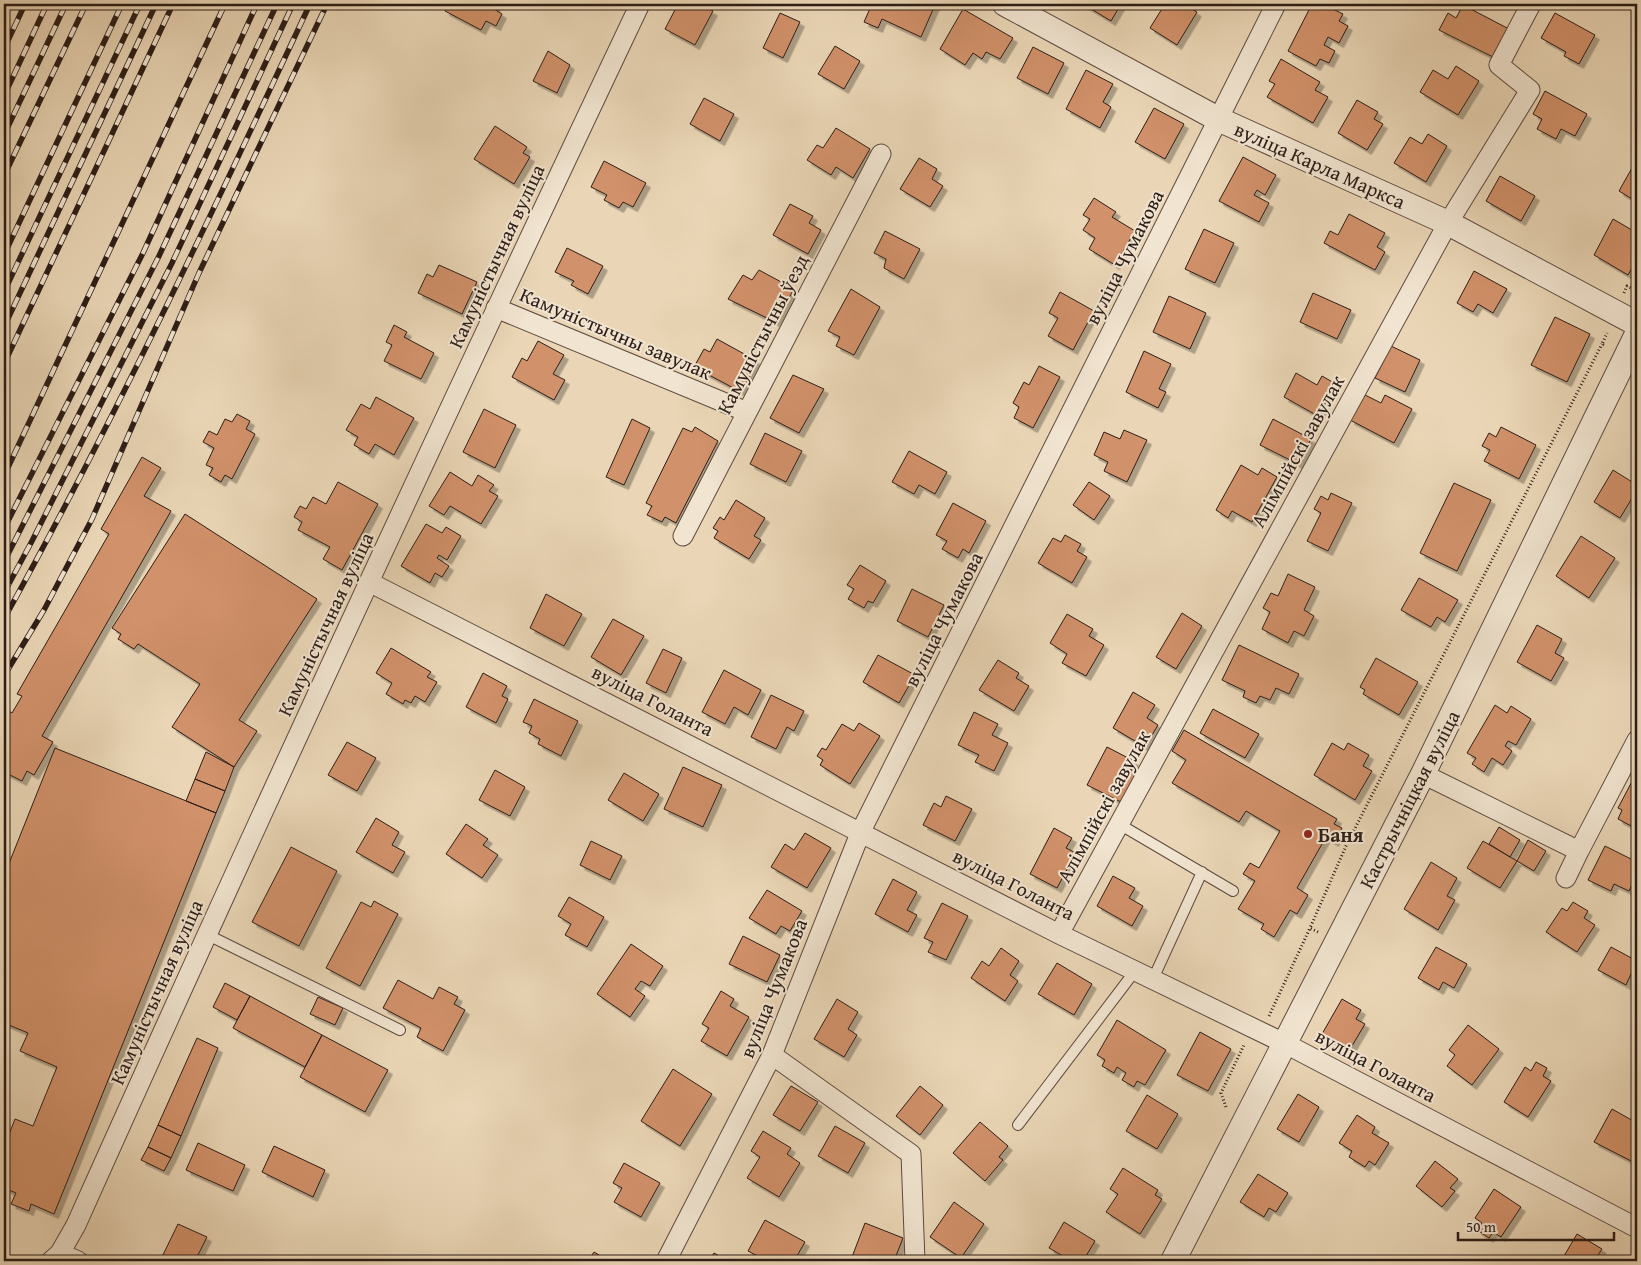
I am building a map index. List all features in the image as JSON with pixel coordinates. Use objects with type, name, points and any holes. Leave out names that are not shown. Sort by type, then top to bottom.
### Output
[{"type":"street","name":"Камуністычная вуліца","points":[[56,1257],[76,1225],[206,934],[496,308],[640,4]]},
{"type":"street","name":"вуліца Карла Маркса","points":[[1005,4],[1218,119],[1448,223],[1637,324]]},
{"type":"street","name":"вуліца Чумакова","points":[[666,1261],[772,1055],[861,831],[1276,4]]},
{"type":"street","name":"Алімпійскі завулак","points":[[1059,934],[1448,223],[1530,90],[1498,65],[1531,4]]},
{"type":"street","name":"Камуністычны ўезд","points":[[684,536],[746,412],[881,154]]},
{"type":"street","name":"Камуністычны завулак","points":[[496,308],[746,412]]},
{"type":"street","name":"Кастрычніцкая вуліца","points":[[1173,1261],[1423,774],[1637,334]]},
{"type":"street","name":"вуліца Голанта","points":[[369,582],[861,831],[1059,934],[1286,1044],[1637,1228]]},
{"type":"street","points":[[1566,878],[1637,740]]},
{"type":"street","points":[[1423,774],[1579,850]]},
{"type":"street","points":[[772,1055],[911,1154],[914,1261]]},
{"type":"street","points":[[56,1257],[78,1261]]},
{"type":"lane","points":[[1119,824],[1233,891]]},
{"type":"lane","points":[[1153,979],[1202,872]]},
{"type":"lane","points":[[206,934],[400,1030]]},
{"type":"lane","points":[[1018,1125],[1136,971]]},
{"type":"path","points":[[1227,1110],[1221,1093],[1248,1037],[1257,1043],[1346,846],[1602,344]]},
{"type":"path","points":[[1310,928],[1337,943]]},
{"type":"building","points":[[449,4],[497,4],[494,9],[502,14],[496,26],[486,21],[481,30],[445,11]]},
{"type":"building","points":[[678,4],[698,4],[713,11],[695,45],[665,29]]},
{"type":"building","points":[[872,4],[935,5],[921,37],[882,19],[878,28],[864,22]]},
{"type":"building","points":[[1083,4],[1121,4],[1111,21]]},
{"type":"building","points":[[1165,4],[1183,4],[1197,12],[1177,45],[1150,28]]},
{"type":"building","points":[[1312,4],[1323,4],[1343,14],[1339,21],[1348,26],[1339,43],[1328,37],[1324,45],[1335,51],[1329,63],[1320,59],[1316,66],[1288,51]]},
{"type":"building","points":[[1463,5],[1509,29],[1495,58],[1439,30],[1448,13],[1456,18]]},
{"type":"building","points":[[963,9],[1013,38],[1000,59],[986,52],[982,59],[973,53],[965,65],[940,49]]},
{"type":"building","points":[[780,13],[800,22],[783,58],[763,48]]},
{"type":"building","points":[[1555,13],[1595,35],[1579,64],[1564,56],[1566,52],[1541,38]]},
{"type":"building","points":[[835,46],[860,61],[844,89],[818,74]]},
{"type":"building","points":[[1033,47],[1064,63],[1048,94],[1017,78]]},
{"type":"building","points":[[548,51],[570,65],[557,93],[533,81]]},
{"type":"building","points":[[1281,59],[1320,82],[1315,90],[1328,97],[1313,123],[1267,97],[1275,84],[1269,81]]},
{"type":"building","points":[[1456,66],[1479,81],[1458,115],[1420,92],[1433,70],[1448,79]]},
{"type":"building","points":[[1086,70],[1113,84],[1103,102],[1111,107],[1100,128],[1066,109]]},
{"type":"building","points":[[1545,91],[1587,114],[1575,136],[1561,129],[1556,139],[1537,129],[1542,119],[1533,114]]},
{"type":"building","points":[[704,98],[734,114],[720,141],[690,124]]},
{"type":"building","points":[[1357,100],[1378,112],[1374,119],[1383,124],[1367,150],[1338,133]]},
{"type":"building","points":[[1154,108],[1184,124],[1165,159],[1135,142]]},
{"type":"building","points":[[495,126],[527,147],[523,153],[530,157],[514,184],[474,159]]},
{"type":"building","points":[[836,128],[870,149],[853,178],[836,167],[831,175],[807,160],[817,145],[823,148]]},
{"type":"building","points":[[1428,134],[1447,146],[1426,182],[1394,163],[1410,137],[1422,144]]},
{"type":"building","points":[[1243,157],[1276,175],[1265,195],[1257,190],[1254,195],[1269,203],[1259,222],[1219,201]]},
{"type":"building","points":[[919,158],[937,169],[932,179],[943,186],[930,207],[900,189]]},
{"type":"building","points":[[1637,159],[1637,202],[1619,191]]},
{"type":"building","points":[[604,161],[646,183],[633,207],[623,202],[619,208],[604,200],[607,195],[591,187]]},
{"type":"building","points":[[1500,176],[1535,196],[1521,221],[1486,201]]},
{"type":"building","points":[[1094,198],[1116,212],[1112,217],[1135,231],[1115,265],[1089,249],[1095,238],[1083,230],[1090,219],[1083,215]]},
{"type":"building","points":[[790,204],[813,216],[809,223],[821,230],[808,254],[773,235]]},
{"type":"building","points":[[1349,214],[1385,233],[1377,247],[1385,252],[1375,270],[1324,243],[1330,231],[1338,235]]},
{"type":"building","points":[[1613,219],[1637,233],[1637,259],[1628,275],[1594,255]]},
{"type":"building","points":[[1204,229],[1234,243],[1215,283],[1185,269]]},
{"type":"building","points":[[885,231],[920,249],[904,279],[884,268],[886,259],[874,253]]},
{"type":"building","points":[[567,248],[603,266],[588,294],[571,285],[574,281],[555,272]]},
{"type":"building","points":[[439,265],[477,282],[462,314],[418,293],[427,274],[433,277]]},
{"type":"building","points":[[759,270],[794,289],[775,322],[728,299],[743,275],[752,280]]},
{"type":"building","points":[[1474,271],[1507,289],[1493,313],[1478,304],[1473,312],[1457,303]]},
{"type":"building","points":[[851,289],[880,307],[854,355],[836,346],[840,337],[828,331]]},
{"type":"building","points":[[1060,292],[1094,311],[1073,350],[1048,336],[1058,318],[1049,313]]},
{"type":"building","points":[[1313,293],[1351,310],[1337,339],[1300,322]]},
{"type":"building","points":[[1169,296],[1206,313],[1190,349],[1153,332]]},
{"type":"building","points":[[1555,317],[1590,334],[1567,382],[1531,365]]},
{"type":"building","points":[[394,325],[407,332],[404,337],[434,353],[421,379],[384,361],[392,345],[386,342]]},
{"type":"building","points":[[717,339],[757,361],[741,392],[694,367],[704,349],[710,352]]},
{"type":"building","points":[[538,341],[564,355],[553,374],[565,380],[554,400],[512,377],[522,358],[527,361]]},
{"type":"building","points":[[1391,346],[1420,360],[1405,392],[1375,378]]},
{"type":"building","points":[[1144,351],[1171,364],[1159,389],[1166,392],[1158,408],[1126,392]]},
{"type":"building","points":[[1039,366],[1060,377],[1033,428],[1014,418],[1019,407],[1013,403],[1024,382],[1029,385]]},
{"type":"building","points":[[1296,373],[1317,385],[1322,376],[1336,384],[1318,416],[1284,397]]},
{"type":"building","points":[[793,375],[824,389],[799,433],[770,418]]},
{"type":"building","points":[[1363,394],[1381,403],[1385,395],[1412,409],[1394,443],[1350,420]]},
{"type":"building","points":[[376,397],[414,418],[394,455],[375,444],[369,454],[354,445],[358,437],[346,430],[361,404],[370,409]]},
{"type":"building","points":[[484,409],[516,425],[495,468],[463,452]]},
{"type":"building","points":[[237,414],[250,421],[246,429],[255,434],[232,479],[225,475],[221,482],[209,475],[213,468],[206,465],[214,448],[203,442],[209,431],[217,435],[225,419],[232,422]]},
{"type":"building","points":[[632,419],[650,428],[624,485],[606,477]]},
{"type":"building","points":[[1273,419],[1311,439],[1298,464],[1260,445]]},
{"type":"building","points":[[695,427],[718,441],[676,523],[665,517],[662,522],[647,515],[652,506],[646,503],[683,428],[692,432]]},
{"type":"building","points":[[1501,427],[1536,445],[1519,479],[1484,461],[1490,450],[1482,446],[1489,433],[1496,437]]},
{"type":"building","points":[[1124,430],[1147,440],[1127,482],[1104,471],[1108,462],[1094,455],[1104,432],[1120,439]]},
{"type":"building","points":[[765,433],[802,451],[786,482],[750,464]]},
{"type":"building","points":[[909,451],[947,472],[935,494],[919,485],[914,494],[892,482]]},
{"type":"building","points":[[142,457],[161,468],[144,496],[171,511],[42,736],[53,742],[34,775],[27,771],[22,781],[4,772],[4,708],[12,713],[22,696],[17,694],[109,534],[101,529]]},
{"type":"building","points":[[1241,465],[1258,475],[1262,468],[1277,477],[1252,522],[1232,511],[1228,518],[1216,510]]},
{"type":"building","points":[[1613,470],[1637,485],[1637,490],[1620,518],[1594,502]]},
{"type":"building","points":[[450,472],[472,486],[478,475],[494,485],[489,491],[498,496],[481,524],[450,506],[444,515],[429,506]]},
{"type":"building","points":[[338,482],[378,504],[342,570],[323,559],[330,547],[298,530],[302,522],[294,517],[300,506],[306,509],[313,497],[326,504]]},
{"type":"building","points":[[1089,482],[1110,496],[1094,520],[1073,505]]},
{"type":"building","points":[[1454,483],[1491,500],[1457,571],[1420,553]]},
{"type":"building","points":[[1331,493],[1352,503],[1328,551],[1307,541],[1321,513],[1314,509],[1321,496],[1328,500]]},
{"type":"building","points":[[736,500],[765,518],[754,536],[761,540],[749,559],[714,538],[718,531],[713,528],[720,517],[724,520]]},
{"type":"building","points":[[953,503],[986,521],[969,553],[963,549],[958,558],[942,549],[947,541],[936,535]]},
{"type":"building","points":[[185,514],[317,599],[239,720],[257,731],[234,767],[172,727],[200,684],[138,644],[134,649],[118,639],[121,634],[112,628]]},
{"type":"building","points":[[426,524],[442,533],[446,527],[461,536],[447,560],[439,555],[437,558],[449,566],[442,577],[435,573],[430,583],[401,566]]},
{"type":"building","points":[[1065,535],[1081,544],[1077,551],[1087,557],[1072,583],[1038,563],[1053,538],[1061,542]]},
{"type":"building","points":[[1581,536],[1615,558],[1589,598],[1556,576]]},
{"type":"building","points":[[860,565],[886,581],[873,603],[868,601],[864,608],[848,599],[854,589],[847,585]]},
{"type":"building","points":[[1288,574],[1315,587],[1304,610],[1314,616],[1304,636],[1294,631],[1288,643],[1262,629],[1270,612],[1263,608],[1271,593],[1278,596]]},
{"type":"building","points":[[1419,578],[1458,600],[1445,622],[1437,617],[1431,627],[1401,610]]},
{"type":"building","points":[[912,589],[944,605],[928,637],[897,621]]},
{"type":"building","points":[[546,594],[582,614],[564,646],[530,628]]},
{"type":"building","points":[[1182,613],[1202,626],[1176,669],[1156,657]]},
{"type":"building","points":[[1067,614],[1093,629],[1089,636],[1104,645],[1086,676],[1062,663],[1067,654],[1050,643]]},
{"type":"building","points":[[613,619],[644,636],[621,675],[591,657]]},
{"type":"building","points":[[1537,625],[1562,639],[1555,653],[1564,658],[1551,681],[1517,662]]},
{"type":"building","points":[[1239,645],[1299,674],[1289,694],[1276,688],[1270,700],[1260,696],[1256,703],[1243,697],[1245,691],[1222,680]]},
{"type":"building","points":[[391,648],[431,672],[427,677],[437,682],[425,702],[415,696],[411,703],[405,700],[403,704],[386,694],[392,683],[376,673]]},
{"type":"building","points":[[663,649],[682,658],[666,693],[646,683]]},
{"type":"building","points":[[878,655],[915,675],[899,703],[863,682]]},
{"type":"building","points":[[1376,658],[1418,682],[1399,715],[1363,694],[1365,690],[1360,687]]},
{"type":"building","points":[[998,660],[1019,673],[1016,678],[1029,686],[1014,711],[979,690]]},
{"type":"building","points":[[724,670],[761,690],[748,715],[734,707],[725,724],[702,712]]},
{"type":"building","points":[[483,673],[507,686],[502,696],[508,699],[496,723],[466,707]]},
{"type":"building","points":[[1133,692],[1155,705],[1147,718],[1158,725],[1145,747],[1113,728]]},
{"type":"building","points":[[771,695],[804,711],[794,731],[787,727],[776,749],[751,737]]},
{"type":"building","points":[[534,699],[578,721],[561,756],[538,744],[540,739],[529,733],[532,726],[523,722]]},
{"type":"building","points":[[1495,705],[1507,713],[1511,706],[1531,719],[1516,745],[1508,741],[1505,746],[1512,751],[1503,765],[1492,758],[1484,772],[1472,764],[1476,758],[1467,753]]},
{"type":"building","points":[[1213,709],[1259,734],[1245,758],[1200,733]]},
{"type":"building","points":[[974,712],[998,724],[992,735],[1008,743],[994,771],[975,762],[979,755],[958,745]]},
{"type":"building","points":[[859,723],[880,736],[850,784],[820,765],[823,760],[817,756],[822,748],[826,750],[842,724],[854,731]]},
{"type":"building","name":"Баня","points":[[1184,730],[1337,819],[1334,824],[1342,828],[1334,842],[1326,837],[1297,888],[1308,895],[1297,914],[1290,910],[1274,937],[1261,929],[1264,924],[1238,909],[1255,881],[1243,874],[1250,863],[1259,868],[1280,831],[1246,811],[1239,822],[1172,783],[1186,760],[1172,751]]},
{"type":"building","points":[[347,742],[376,758],[357,791],[328,775]]},
{"type":"building","points":[[1332,743],[1344,750],[1348,743],[1369,755],[1363,766],[1372,771],[1355,800],[1314,775]]},
{"type":"building","points":[[1107,747],[1134,761],[1130,769],[1137,773],[1121,802],[1087,785]]},
{"type":"building","points":[[55,748],[216,813],[54,1214],[31,1204],[29,1211],[11,1204],[16,1193],[4,1188],[4,1147],[15,1119],[33,1126],[57,1067],[20,1051],[28,1033],[4,1023],[4,876]]},
{"type":"building","points":[[206,752],[234,767],[225,791],[195,779]]},
{"type":"building","points":[[683,767],[722,785],[703,827],[664,809]]},
{"type":"building","points":[[495,770],[525,787],[510,816],[479,800]]},
{"type":"building","points":[[1637,772],[1637,821],[1633,827],[1618,819],[1622,810],[1618,808]]},
{"type":"building","points":[[624,773],[659,794],[643,821],[608,800]]},
{"type":"building","points":[[195,779],[225,791],[216,813],[186,801]]},
{"type":"building","points":[[946,796],[972,809],[955,841],[923,825],[934,803],[941,807]]},
{"type":"building","points":[[376,818],[399,832],[392,845],[405,852],[393,873],[356,852]]},
{"type":"building","points":[[466,824],[488,839],[483,845],[498,855],[482,878],[446,854]]},
{"type":"building","points":[[1499,827],[1520,840],[1510,857],[1489,844]]},
{"type":"building","points":[[1054,828],[1072,838],[1066,848],[1076,853],[1057,888],[1030,874]]},
{"type":"building","points":[[805,833],[831,848],[807,888],[771,867],[785,844],[794,850]]},
{"type":"building","points":[[1528,840],[1546,851],[1534,871],[1517,861]]},
{"type":"building","points":[[591,841],[622,856],[610,880],[580,865]]},
{"type":"building","points":[[1483,841],[1517,861],[1500,888],[1467,868]]},
{"type":"building","points":[[1605,846],[1637,862],[1637,874],[1629,891],[1614,884],[1611,891],[1588,880]]},
{"type":"building","points":[[291,847],[337,871],[299,946],[252,922]]},
{"type":"building","points":[[1431,862],[1457,878],[1447,896],[1455,900],[1438,930],[1404,909]]},
{"type":"building","points":[[1113,876],[1135,888],[1129,898],[1143,906],[1132,926],[1097,906]]},
{"type":"building","points":[[893,879],[917,892],[907,910],[917,915],[908,932],[875,914]]},
{"type":"building","points":[[767,890],[802,911],[790,931],[781,926],[776,934],[749,918]]},
{"type":"building","points":[[569,897],[604,917],[587,947],[565,935],[571,924],[558,916]]},
{"type":"building","points":[[374,901],[398,914],[360,986],[326,968],[361,902],[371,907]]},
{"type":"building","points":[[1573,902],[1588,911],[1584,918],[1595,925],[1577,952],[1546,932],[1562,908],[1567,911]]},
{"type":"building","points":[[942,903],[968,916],[946,960],[928,952],[933,942],[924,938]]},
{"type":"building","points":[[743,936],[780,955],[767,982],[729,964]]},
{"type":"building","points":[[631,944],[663,966],[650,986],[641,981],[635,989],[645,996],[630,1017],[597,994]]},
{"type":"building","points":[[1436,947],[1467,964],[1454,988],[1443,982],[1439,990],[1418,978]]},
{"type":"building","points":[[1611,947],[1637,961],[1626,985],[1598,970]]},
{"type":"building","points":[[1001,948],[1019,961],[1010,975],[1018,981],[1005,1001],[971,978],[982,961],[989,966]]},
{"type":"building","points":[[1057,963],[1092,984],[1074,1015],[1038,994]]},
{"type":"building","points":[[398,980],[433,999],[439,987],[458,997],[454,1004],[465,1010],[443,1051],[417,1037],[421,1028],[383,1008]]},
{"type":"building","points":[[225,983],[250,996],[237,1020],[213,1007]]},
{"type":"building","points":[[721,991],[734,999],[730,1006],[749,1017],[727,1056],[701,1041],[709,1028],[702,1024]]},
{"type":"building","points":[[250,996],[322,1035],[305,1067],[233,1028]]},
{"type":"building","points":[[318,997],[343,1008],[335,1025],[310,1014]]},
{"type":"building","points":[[837,999],[858,1012],[848,1029],[857,1035],[844,1057],[814,1039]]},
{"type":"building","points":[[1342,999],[1361,1010],[1356,1019],[1365,1024],[1349,1051],[1322,1034]]},
{"type":"building","points":[[1117,1020],[1166,1050],[1145,1085],[1137,1081],[1134,1087],[1122,1080],[1126,1073],[1117,1067],[1114,1073],[1102,1066],[1105,1060],[1097,1055]]},
{"type":"building","points":[[1468,1025],[1499,1049],[1472,1085],[1447,1066],[1455,1055],[1449,1050]]},
{"type":"building","points":[[1200,1032],[1231,1049],[1208,1091],[1177,1075]]},
{"type":"building","points":[[322,1035],[388,1070],[365,1112],[300,1077]]},
{"type":"building","points":[[197,1038],[218,1048],[181,1136],[158,1125]]},
{"type":"building","points":[[1536,1062],[1547,1068],[1543,1076],[1551,1081],[1528,1117],[1504,1102],[1525,1067],[1531,1071]]},
{"type":"building","points":[[673,1069],[712,1094],[680,1146],[641,1121]]},
{"type":"building","points":[[791,1086],[818,1102],[800,1131],[773,1115]]},
{"type":"building","points":[[920,1086],[943,1105],[920,1135],[896,1116]]},
{"type":"building","points":[[1298,1094],[1319,1107],[1299,1142],[1277,1129]]},
{"type":"building","points":[[1147,1095],[1178,1114],[1157,1149],[1126,1131]]},
{"type":"building","points":[[1612,1109],[1637,1123],[1637,1159],[1635,1163],[1594,1142]]},
{"type":"building","points":[[1357,1115],[1375,1127],[1372,1133],[1389,1143],[1375,1165],[1369,1161],[1365,1167],[1349,1157],[1352,1151],[1339,1143]]},
{"type":"building","points":[[980,1122],[1008,1146],[999,1157],[1003,1160],[985,1181],[953,1153]]},
{"type":"building","points":[[158,1125],[181,1136],[171,1158],[148,1147]]},
{"type":"building","points":[[835,1126],[865,1143],[848,1173],[818,1156]]},
{"type":"building","points":[[763,1131],[791,1148],[787,1154],[800,1163],[779,1197],[747,1178],[760,1157],[751,1151]]},
{"type":"building","points":[[198,1143],[245,1165],[233,1191],[186,1170]]},
{"type":"building","points":[[274,1146],[325,1170],[313,1197],[262,1172]]},
{"type":"building","points":[[148,1147],[171,1158],[164,1171],[141,1160]]},
{"type":"building","points":[[1435,1161],[1458,1179],[1450,1188],[1455,1191],[1442,1207],[1416,1186]]},
{"type":"building","points":[[624,1163],[660,1183],[641,1217],[614,1202],[622,1188],[613,1183]]},
{"type":"building","points":[[1123,1168],[1158,1190],[1155,1195],[1162,1199],[1140,1234],[1106,1212],[1118,1194],[1110,1189]]},
{"type":"building","points":[[1258,1174],[1288,1193],[1276,1212],[1269,1208],[1264,1217],[1240,1202]]},
{"type":"building","points":[[1494,1189],[1521,1207],[1501,1237],[1493,1232],[1489,1238],[1477,1230],[1482,1223],[1475,1218]]},
{"type":"building","points":[[954,1202],[984,1224],[961,1258],[930,1237]]},
{"type":"building","points":[[765,1220],[805,1242],[794,1261],[767,1261],[748,1251]]},
{"type":"building","points":[[1064,1222],[1095,1241],[1083,1261],[1072,1261],[1049,1248]]},
{"type":"building","points":[[865,1223],[903,1238],[894,1261],[864,1261],[852,1257]]},
{"type":"building","points":[[178,1224],[207,1237],[195,1261],[160,1261]]},
{"type":"building","points":[[1577,1234],[1602,1249],[1594,1261],[1561,1261]]},
{"type":"building","points":[[594,1252],[609,1261],[588,1261]]},
{"type":"building","points":[[714,1253],[728,1261],[709,1261]]},
{"type":"building","points":[[1220,1255],[1232,1261],[1217,1261]]},
{"type":"railway","points":[[4,49],[25,4]]},
{"type":"railway","points":[[4,96],[47,4]]},
{"type":"railway","points":[[4,135],[66,4]]},
{"type":"railway","points":[[4,176],[86,4]]},
{"type":"railway","points":[[4,255],[122,4]]},
{"type":"railway","points":[[4,292],[140,4]]},
{"type":"railway","points":[[4,327],[156,4]]},
{"type":"railway","points":[[4,364],[173,4]]},
{"type":"railway","points":[[4,476],[225,4]]},
{"type":"railway","points":[[4,529],[143,253],[257,4]]},
{"type":"railway","points":[[4,562],[159,256],[277,4]]},
{"type":"railway","points":[[4,593],[172,263],[293,4]]},
{"type":"railway","points":[[4,619],[124,391],[200,237],[310,4]]},
{"type":"railway","points":[[4,676],[44,610],[92,519],[199,273],[327,4]]},
{"type":"place","name":"Баня","points":[[1308,834]]}]
